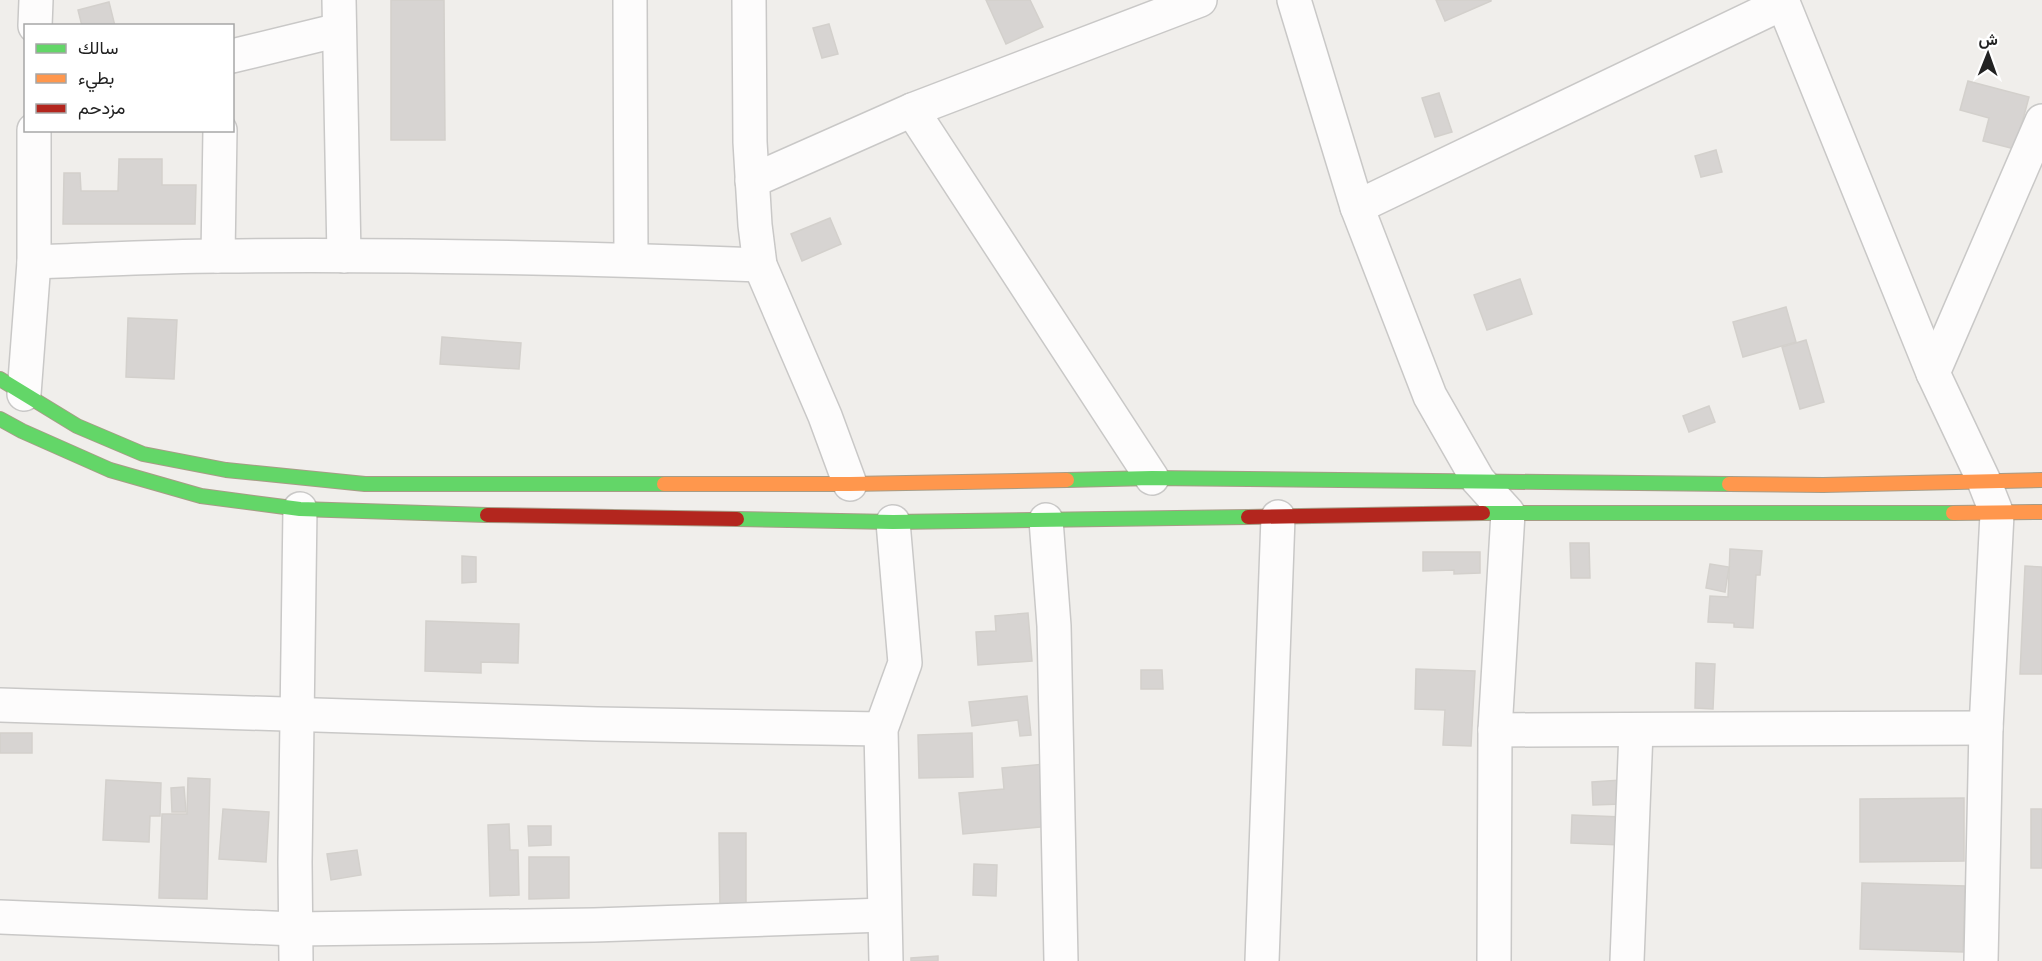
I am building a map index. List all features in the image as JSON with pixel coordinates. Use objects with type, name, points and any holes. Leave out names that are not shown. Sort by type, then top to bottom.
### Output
[{"type":"main road","points":[[12,386],[77,426],[143,454],[226,470],[365,484],[850,484],[1152,478],[1811,485],[2042,480]]},
{"type":"main road","points":[[0,419],[110,470],[201,496],[300,509],[390,513],[893,522],[1508,513],[1996,514],[2042,512]]},
{"type":"street","points":[[35,24],[36,0]]},
{"type":"street","points":[[630,0],[631,260]]},
{"type":"street","points":[[749,0],[750,142],[760,265],[825,416],[850,484]]},
{"type":"street","points":[[752,181],[912,110],[1200,0]]},
{"type":"street","points":[[1294,0],[1358,207],[1430,396],[1478,480],[1508,513],[1495,730],[1494,961]]},
{"type":"street","points":[[1358,207],[1783,2],[1933,373],[1984,481],[1996,514],[1986,728],[1981,961]]},
{"type":"street","points":[[234,55],[339,15],[344,256]]},
{"type":"street","points":[[912,110],[1152,478]]},
{"type":"street","points":[[1933,373],[2042,122]]},
{"type":"street","points":[[12,386],[34,262],[34,132]]},
{"type":"street","points":[[218,256],[220,132]]},
{"type":"street","points":[[34,262],[218,256],[344,256],[631,260],[760,265]]},
{"type":"street","points":[[296,945],[300,509]]},
{"type":"street","points":[[1262,961],[1278,517]]},
{"type":"street","points":[[1046,520],[1054,626],[1060,961]]},
{"type":"street","points":[[886,961],[881,729],[905,663],[893,522]]},
{"type":"street","points":[[0,705],[597,724],[881,729]]},
{"type":"street","points":[[1495,730],[1986,728]]},
{"type":"street","points":[[1627,961],[1636,731]]},
{"type":"street","points":[[0,917],[296,945],[594,925],[884,915]]},
{"type":"building","points":[[391,0],[444,0],[445,140],[391,140]]},
{"type":"building","points":[[986,0],[1030,0],[1043,27],[1006,44]]},
{"type":"building","points":[[1436,0],[1491,0],[1491,1],[1445,21]]},
{"type":"building","points":[[109,2],[114,24],[82,24],[78,10]]},
{"type":"building","points":[[829,24],[838,54],[822,58],[813,28]]},
{"type":"building","points":[[1968,81],[2029,97],[2015,149],[1983,141],[1989,118],[1960,110]]},
{"type":"building","points":[[1439,93],[1452,132],[1435,137],[1422,98]]},
{"type":"building","points":[[1716,150],[1722,172],[1701,177],[1695,156]]},
{"type":"building","points":[[119,159],[162,159],[162,185],[196,185],[195,224],[63,224],[64,173],[80,173],[81,191],[118,191]]},
{"type":"building","points":[[830,218],[841,244],[802,261],[791,234]]},
{"type":"building","points":[[1520,279],[1532,314],[1487,330],[1474,295]]},
{"type":"building","points":[[1786,307],[1796,342],[1743,357],[1733,322]]},
{"type":"building","points":[[128,318],[177,320],[174,379],[126,377]]},
{"type":"building","points":[[442,337],[521,343],[519,369],[440,364]]},
{"type":"building","points":[[1806,340],[1824,402],[1800,409],[1782,347]]},
{"type":"building","points":[[1709,406],[1715,422],[1689,432],[1683,416]]},
{"type":"building","points":[[1570,543],[1589,543],[1590,578],[1571,578]]},
{"type":"building","points":[[1730,549],[1762,551],[1760,575],[1756,575],[1753,628],[1734,627],[1734,623],[1708,622],[1710,596],[1728,597]]},
{"type":"building","points":[[1423,552],[1480,552],[1480,573],[1454,574],[1454,570],[1423,571]]},
{"type":"building","points":[[462,556],[476,557],[476,582],[462,583]]},
{"type":"building","points":[[1710,564],[1729,567],[1725,592],[1706,588]]},
{"type":"building","points":[[2025,566],[2042,567],[2042,674],[2020,674]]},
{"type":"building","points":[[1028,613],[1032,661],[978,665],[976,632],[996,631],[995,616]]},
{"type":"building","points":[[426,621],[519,624],[518,663],[481,662],[481,673],[425,671]]},
{"type":"building","points":[[1696,663],[1715,664],[1713,709],[1695,708]]},
{"type":"building","points":[[1416,669],[1475,671],[1471,746],[1443,745],[1445,710],[1415,709]]},
{"type":"building","points":[[1141,670],[1162,670],[1163,689],[1141,689]]},
{"type":"building","points":[[1027,696],[1031,735],[1020,736],[1018,720],[972,726],[969,702]]},
{"type":"building","points":[[0,733],[32,733],[32,753],[0,753]]},
{"type":"building","points":[[972,733],[973,777],[919,778],[918,735]]},
{"type":"building","points":[[1045,764],[1051,826],[963,834],[959,793],[1004,789],[1002,768]]},
{"type":"building","points":[[188,778],[210,779],[207,899],[159,898],[162,814],[187,814]]},
{"type":"building","points":[[106,780],[161,783],[160,816],[150,816],[149,842],[103,840]]},
{"type":"building","points":[[1621,780],[1622,804],[1593,805],[1592,782]]},
{"type":"building","points":[[184,787],[186,812],[172,812],[171,788]]},
{"type":"building","points":[[1964,798],[1964,861],[1860,862],[1860,799]]},
{"type":"building","points":[[223,809],[269,812],[266,862],[219,859]]},
{"type":"building","points":[[2031,809],[2042,809],[2042,868],[2031,868]]},
{"type":"building","points":[[1572,815],[1622,817],[1621,845],[1571,843]]},
{"type":"building","points":[[509,824],[510,850],[518,850],[519,895],[490,896],[488,825]]},
{"type":"building","points":[[528,826],[551,826],[551,845],[529,846]]},
{"type":"building","points":[[719,833],[746,833],[746,906],[720,906]]},
{"type":"building","points":[[357,850],[361,875],[331,880],[327,854]]},
{"type":"building","points":[[529,857],[569,857],[569,898],[529,899]]},
{"type":"building","points":[[974,864],[997,865],[996,896],[973,895]]},
{"type":"building","points":[[1862,883],[1965,886],[1963,952],[1860,949]]},
{"type":"building","points":[[938,956],[938,961],[911,961],[911,958]]},
{"type":"traffic: fast","points":[[0,379],[77,426],[143,454],[226,470],[365,484],[664,484]]},
{"type":"traffic: fast","points":[[0,419],[110,470],[201,496],[300,509],[487,515]]},
{"type":"traffic: fast","points":[[1067,480],[1152,478],[1729,484]]},
{"type":"traffic: fast","points":[[1483,513],[1953,513]]},
{"type":"traffic: fast","points":[[737,519],[893,522],[1248,517]]},
{"type":"traffic: slow","points":[[664,484],[850,484],[1067,480]]},
{"type":"traffic: slow","points":[[1729,484],[1823,485],[2042,480]]},
{"type":"traffic: slow","points":[[1953,513],[2042,512]]},
{"type":"traffic: jam","points":[[1248,517],[1483,513]]},
{"type":"traffic: jam","points":[[487,515],[737,519]]}]
